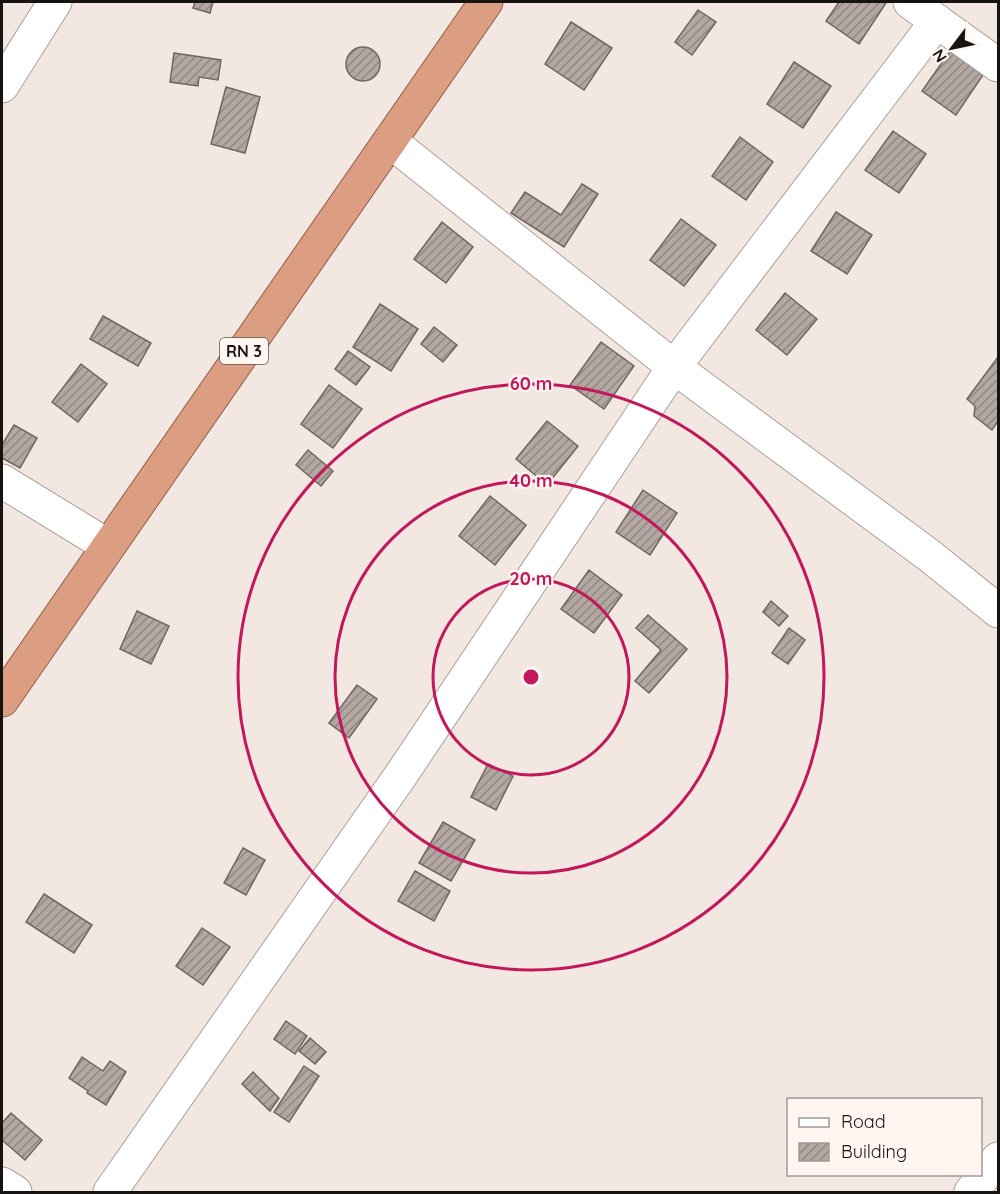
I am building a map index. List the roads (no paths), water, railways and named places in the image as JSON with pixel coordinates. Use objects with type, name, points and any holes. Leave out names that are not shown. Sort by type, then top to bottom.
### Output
[{"type":"highway","name":"RN 3","points":[[2,700],[486,2]]},
{"type":"street","points":[[2,86],[55,2]]},
{"type":"street","points":[[910,2],[999,65]]},
{"type":"street","points":[[110,1192],[401,775],[674,368],[937,21]]},
{"type":"street","points":[[390,141],[674,368],[930,556],[999,611]]},
{"type":"street","points":[[2,481],[108,546]]},
{"type":"street","points":[[971,1192],[999,1158]]},
{"type":"street","points":[[2,1184],[15,1192]]}]
